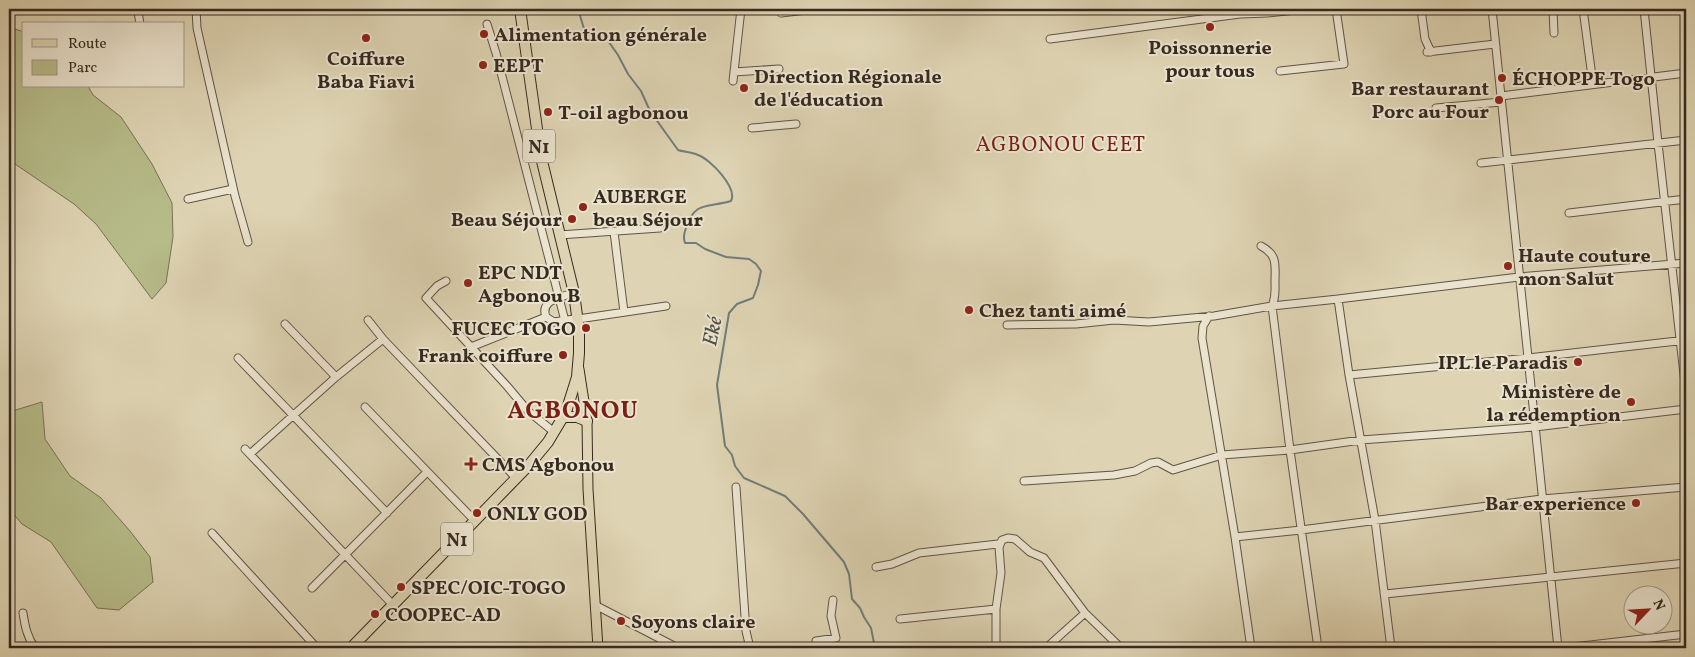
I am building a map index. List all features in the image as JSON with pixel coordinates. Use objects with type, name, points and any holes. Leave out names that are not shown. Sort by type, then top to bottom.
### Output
[{"type":"highway","name":"N1","points":[[351,648],[541,452],[558,425],[574,388],[579,364],[572,320],[570,280],[536,129],[520,9]]},
{"type":"highway","name":"N1","points":[[558,425],[572,373],[575,344],[570,280]]},
{"type":"highway","points":[[558,425],[577,417],[587,421]]},
{"type":"main road","points":[[579,364],[587,421],[588,486],[598,648]]},
{"type":"street","points":[[134,9],[138,12],[140,22]]},
{"type":"street","points":[[196,9],[197,28],[233,189],[248,242]]},
{"type":"street","points":[[733,81],[741,9]]},
{"type":"street","points":[[781,13],[814,9]]},
{"type":"street","points":[[1050,39],[1240,12],[1267,13],[1306,9]]},
{"type":"street","points":[[1280,71],[1344,64],[1336,9]]},
{"type":"street","points":[[1421,9],[1424,39],[1429,52],[1495,44]]},
{"type":"street","points":[[1492,9],[1558,648]]},
{"type":"street","points":[[1553,9],[1554,33]]},
{"type":"street","points":[[1583,9],[1593,84]]},
{"type":"street","points":[[1644,9],[1664,201],[1683,340],[1686,392]]},
{"type":"street","points":[[487,24],[558,298],[572,320]]},
{"type":"street","points":[[734,72],[779,69]]},
{"type":"street","points":[[1436,108],[1593,84],[1686,73]]},
{"type":"street","points":[[752,128],[796,124]]},
{"type":"street","points":[[1481,163],[1686,140]]},
{"type":"street","points":[[188,199],[233,189]]},
{"type":"street","points":[[1569,213],[1686,199]]},
{"type":"street","points":[[559,236],[660,228]]},
{"type":"street","points":[[614,232],[624,312]]},
{"type":"street","points":[[1261,246],[1269,250],[1276,268],[1276,297],[1272,306],[1318,648]]},
{"type":"street","points":[[1007,325],[1076,324],[1114,320],[1149,322],[1520,277],[1686,263]]},
{"type":"street","points":[[446,282],[437,286],[426,298],[528,411],[558,425]]},
{"type":"street","points":[[570,294],[546,304],[544,309],[546,317],[554,322],[666,306]]},
{"type":"street","points":[[1338,299],[1349,375],[1375,520],[1391,648]]},
{"type":"street","points":[[1209,316],[1203,326],[1202,338],[1236,537],[1251,648]]},
{"type":"street","points":[[471,347],[546,317]]},
{"type":"street","points":[[368,320],[383,339],[516,478]]},
{"type":"street","points":[[285,324],[336,377]]},
{"type":"street","points":[[383,339],[336,377],[293,416],[248,451],[393,605]]},
{"type":"street","points":[[1349,375],[1528,358],[1683,340]]},
{"type":"street","points":[[238,358],[387,513]]},
{"type":"street","points":[[366,406],[474,521]]},
{"type":"street","points":[[1024,482],[1114,475],[1136,471],[1151,462],[1158,462],[1173,470],[1222,455],[1290,450],[1362,440],[1535,427],[1686,409]]},
{"type":"street","points":[[312,588],[427,472]]},
{"type":"street","points":[[1236,537],[1542,499],[1686,486]]},
{"type":"street","points":[[736,487],[746,631],[750,648]]},
{"type":"street","points":[[212,533],[317,648]]},
{"type":"street","points":[[996,648],[996,609],[1001,573],[999,547],[1002,540],[1008,538],[1015,539],[1030,552],[1044,558],[1084,613],[1120,648]]},
{"type":"street","points":[[876,567],[897,562],[919,553],[998,544]]},
{"type":"street","points":[[1385,594],[1686,563]]},
{"type":"street","points":[[816,648],[816,641],[836,638],[831,616],[833,600]]},
{"type":"street","points":[[595,605],[678,648]]},
{"type":"street","points":[[900,619],[996,609]]},
{"type":"street","points":[[22,613],[25,629],[30,642],[35,648]]},
{"type":"street","points":[[1046,648],[1084,613]]},
{"type":"street","points":[[1564,648],[1686,634]]},
{"type":"green space","points":[[9,27],[22,31],[22,88],[89,88],[93,95],[121,117],[152,164],[172,203],[173,237],[166,283],[152,299],[96,224],[74,204],[9,160]]},
{"type":"green space","points":[[42,402],[45,439],[70,476],[101,498],[150,557],[153,582],[119,610],[97,608],[51,542],[22,524],[9,509],[9,412]]},
{"type":"waterway","name":"Eké","points":[[578,9],[585,32],[590,35],[606,38],[641,91],[650,111],[678,150],[693,153],[703,158],[716,168],[727,182],[732,195],[731,201],[698,209],[690,219],[684,234],[685,243],[696,243],[705,249],[726,257],[749,259],[761,271],[753,298],[737,304],[729,313],[717,385],[725,446],[732,455],[735,466],[744,478],[785,496],[844,562],[849,574],[852,599],[860,608],[871,628],[875,648]]},
{"type":"place","name":"Poissonnerie pour tous","points":[[1210,27]]},
{"type":"place","name":"Alimentation générale","points":[[484,34]]},
{"type":"place","name":"Coiffure Baba Fiavi","points":[[366,38]]},
{"type":"place","name":"EEPT","points":[[483,65]]},
{"type":"place","name":"ÉCHOPPE Togo","points":[[1502,78]]},
{"type":"place","name":"Direction Régionale de l'éducation","points":[[744,88]]},
{"type":"place","name":"Bar restaurant Porc au Four","points":[[1499,100]]},
{"type":"place","name":"T-oil agbonou","points":[[548,112]]},
{"type":"place","name":"AUBERGE beau Séjour","points":[[583,207]]},
{"type":"place","name":"Beau Séjour","points":[[572,219]]},
{"type":"place","name":"Haute couture mon Salut","points":[[1508,266]]},
{"type":"place","name":"EPC NDT Agbonou B","points":[[468,283]]},
{"type":"place","name":"Chez tanti aimé","points":[[969,310]]},
{"type":"place","name":"FUCEC TOGO","points":[[586,328]]},
{"type":"place","name":"Frank coiffure","points":[[563,355]]},
{"type":"place","name":"IPL le Paradis","points":[[1578,362]]},
{"type":"place","name":"Ministère de la rédemption","points":[[1631,402]]},
{"type":"place","name":"CMS Agbonou","points":[[471,464]]},
{"type":"place","name":"Bar experience","points":[[1636,503]]},
{"type":"place","name":"ONLY GOD","points":[[477,513]]},
{"type":"place","name":"SPEC/OIC-TOGO","points":[[401,587]]},
{"type":"place","name":"COOPEC-AD","points":[[375,614]]},
{"type":"place","name":"Soyons claire","points":[[621,621]]},
{"type":"district","name":"AGBONOU CEET","points":[[1061,144]]},
{"type":"district","name":"AGBONOU","points":[[573,409]]}]
